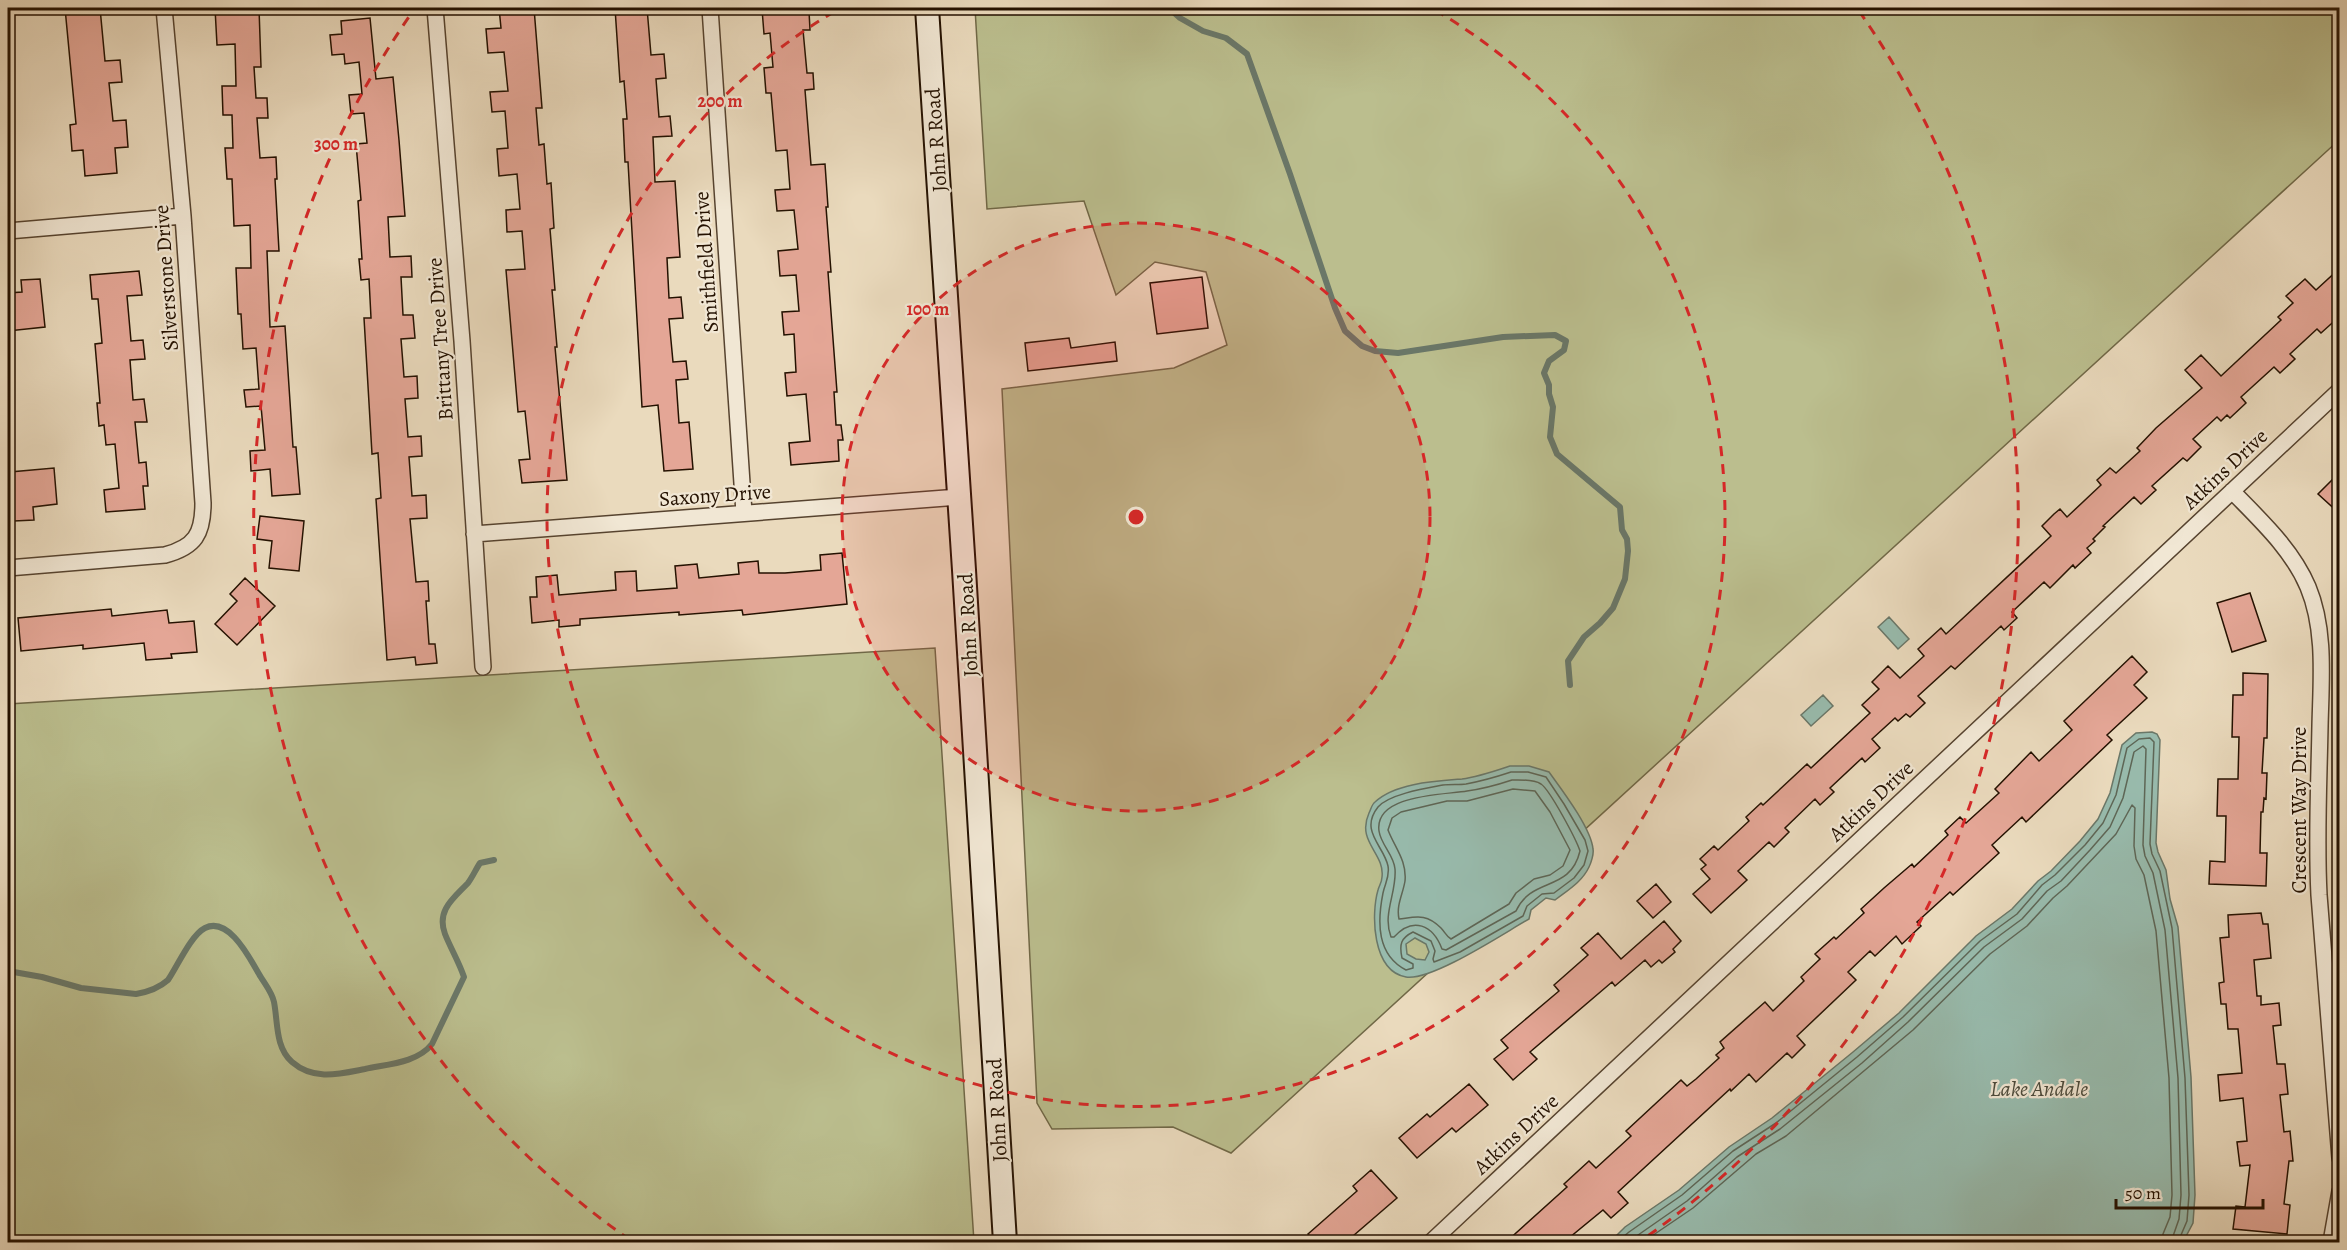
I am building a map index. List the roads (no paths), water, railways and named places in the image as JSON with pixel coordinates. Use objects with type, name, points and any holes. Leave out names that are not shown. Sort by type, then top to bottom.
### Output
[{"type":"main road","name":"John R Road","points":[[927,8],[1005,1242]]},
{"type":"street","name":"Silverstone Drive","points":[[8,568],[165,555],[184,549],[192,543],[200,529],[203,503],[183,216],[164,8]]},
{"type":"street","name":"Brittany Tree Drive","points":[[435,8],[460,319],[483,667]]},
{"type":"street","name":"Smithfield Drive","points":[[710,8],[744,513]]},
{"type":"street","points":[[8,231],[183,216]]},
{"type":"street","name":"Atkins Drive","points":[[1431,1242],[2340,390]]},
{"type":"street","name":"Crescent Way Drive","points":[[2232,491],[2283,545],[2308,587],[2316,612],[2321,672],[2318,876],[2340,1158]]},
{"type":"street","name":"Saxony Drive","points":[[474,534],[959,497]]},
{"type":"street","points":[[2335,1239],[2340,1191]]},
{"type":"water","points":[[1889,617],[1909,639],[1898,649],[1878,627]]},
{"type":"water","points":[[1823,695],[1833,706],[1811,726],[1801,715]]},
{"type":"water","name":"Lake Andale","points":[[2136,733],[2157,734],[2160,740],[2156,843],[2166,870],[2170,899],[2178,927],[2191,1077],[2195,1195],[2193,1223],[2183,1242],[1610,1242],[1625,1227],[1679,1190],[1729,1147],[1772,1118],[1853,1052],[1899,1013],[1976,936],[2012,909],[2080,841],[2098,819],[2110,793],[2122,745]]},
{"type":"water","points":[[1510,766],[1529,766],[1549,772],[1575,809],[1591,840],[1593,851],[1589,867],[1579,881],[1565,893],[1555,900],[1546,898],[1531,910],[1529,919],[1468,955],[1433,972],[1418,976],[1406,977],[1395,973],[1380,953],[1375,926],[1376,900],[1382,879],[1382,869],[1366,832],[1366,823],[1372,805],[1383,796],[1404,787],[1468,778]],"holes":[[[1415,938],[1426,944],[1429,952],[1425,960],[1416,959],[1407,954],[1406,944]]]},
{"type":"waterway","points":[[1169,8],[1180,18],[1203,31],[1226,38],[1247,54],[1335,308],[1345,331],[1362,346],[1375,351],[1398,353],[1503,337],[1555,335],[1566,341],[1564,350],[1549,361],[1544,373],[1553,407],[1550,437],[1557,454],[1620,507],[1622,530],[1627,539],[1628,551],[1625,579],[1613,608],[1584,637],[1568,661],[1570,685]]},
{"type":"waterway","points":[[8,971],[42,977],[81,988],[136,994],[149,991],[168,980],[195,937],[205,928],[214,926],[222,928],[238,941],[270,991],[274,1002],[280,1042],[292,1062],[300,1068],[318,1074],[346,1073],[392,1064],[410,1059],[432,1044],[464,977],[445,934],[443,926],[445,911],[452,899],[468,883],[480,863],[494,860]]}]
